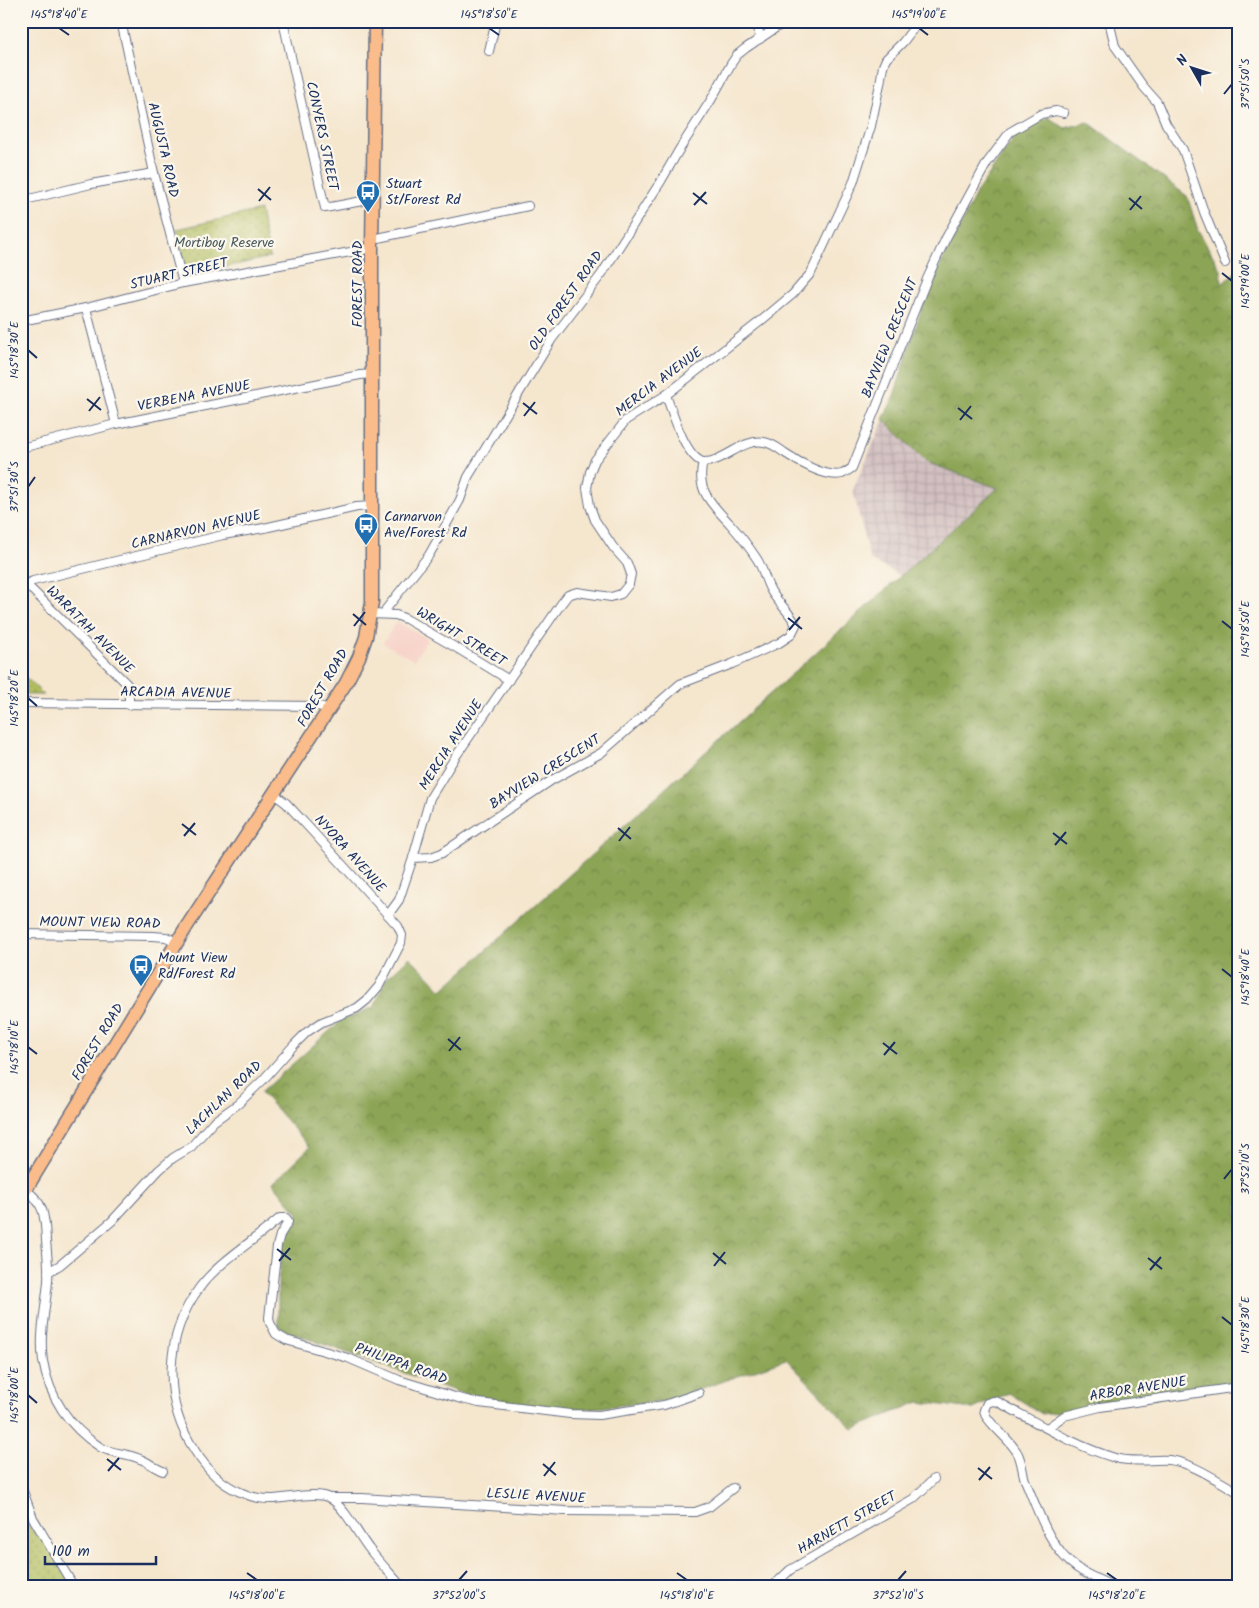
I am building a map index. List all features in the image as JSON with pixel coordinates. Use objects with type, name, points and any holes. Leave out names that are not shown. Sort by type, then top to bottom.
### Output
[{"type":"main road","name":"FOREST ROAD","points":[[23,1194],[177,942],[330,709],[359,657],[372,608],[375,21]]},
{"type":"street","name":"AUGUSTA ROAD","points":[[121,21],[154,172],[183,283]]},
{"type":"street","name":"CONYERS STREET","points":[[284,21],[325,208],[373,199]]},
{"type":"street","points":[[489,51],[496,21]]},
{"type":"street","points":[[757,21],[760,39]]},
{"type":"street","name":"OLD FOREST ROAD","points":[[386,609],[429,555],[460,500],[468,477],[552,339],[620,247],[737,55],[786,21]]},
{"type":"street","name":"MERCIA AVENUE","points":[[388,915],[399,900],[430,798],[449,766],[568,595],[576,592],[611,597],[621,594],[628,584],[631,574],[627,563],[613,547],[595,520],[590,506],[587,488],[590,472],[596,460],[626,420],[666,395],[793,294],[810,273],[853,183],[871,126],[879,93],[882,66],[919,21]]},
{"type":"street","points":[[1109,21],[1115,46],[1143,86],[1158,102],[1166,124],[1183,150],[1204,212],[1225,263]]},
{"type":"street","name":"BAYVIEW CRESCENT","points":[[413,858],[427,858],[442,853],[552,780],[601,753],[680,684],[780,643],[791,635],[796,625],[792,617],[771,591],[758,560],[730,525],[715,510],[704,490],[700,478],[703,462],[714,460],[750,444],[763,442],[772,444],[794,459],[834,475],[843,474],[852,468],[927,279],[946,238],[987,163],[1010,132],[1041,114],[1056,111],[1064,113]]},
{"type":"street","points":[[21,201],[91,184],[154,172]]},
{"type":"street","name":"STUART STREET","points":[[21,321],[86,308],[183,283],[373,244],[528,206]]},
{"type":"street","points":[[86,308],[116,424]]},
{"type":"street","name":"VERBENA AVENUE","points":[[21,448],[116,424],[372,374]]},
{"type":"street","points":[[666,395],[684,440],[698,461],[703,462]]},
{"type":"street","name":"CARNARVON AVENUE","points":[[24,582],[223,535],[264,528],[357,507],[372,506]]},
{"type":"street","name":"WARATAH AVENUE","points":[[24,582],[127,684],[129,704]]},
{"type":"street","points":[[372,608],[386,609],[396,615]]},
{"type":"street","name":"WRIGHT STREET","points":[[372,608],[396,615],[443,640],[509,680]]},
{"type":"street","name":"ARCADIA AVENUE","points":[[21,704],[318,706],[330,709]]},
{"type":"street","name":"NYORA AVENUE","points":[[274,794],[286,803],[312,830],[388,915],[399,928],[402,935]]},
{"type":"street","name":"MOUNT VIEW ROAD","points":[[21,934],[163,936],[177,942]]},
{"type":"street","name":"LACHLAN ROAD","points":[[48,1272],[60,1265],[112,1221],[163,1166],[191,1147],[213,1122],[238,1104],[307,1032],[322,1022],[357,1008],[367,1000],[379,986],[401,944],[402,935]]},
{"type":"street","points":[[23,1194],[36,1197],[44,1213],[48,1272],[43,1356],[46,1371],[62,1411],[74,1425],[99,1446],[140,1458],[154,1468],[163,1471]]},
{"type":"street","name":"LESLIE AVENUE","points":[[286,1218],[280,1218],[216,1270],[201,1286],[184,1314],[174,1343],[172,1368],[173,1399],[179,1419],[191,1445],[208,1469],[222,1482],[238,1491],[256,1497],[283,1498],[318,1494],[331,1498],[362,1498],[582,1512],[695,1512],[709,1507],[733,1488]]},
{"type":"street","name":"PHILIPPA ROAD","points":[[286,1218],[288,1222],[280,1235],[276,1253],[269,1318],[276,1334],[286,1340],[363,1363],[384,1374],[406,1382],[467,1401],[488,1405],[570,1414],[599,1415],[664,1405],[699,1393]]},
{"type":"street","name":"ARBOR AVENUE","points":[[1047,1428],[1064,1416],[1100,1407],[1238,1387]]},
{"type":"street","points":[[1114,1587],[1076,1567],[1052,1539],[1025,1479],[1018,1454],[988,1419],[984,1408],[987,1403],[995,1402],[1080,1445],[1116,1458],[1170,1460],[1182,1463],[1238,1492]]},
{"type":"street","name":"HARNETT STREET","points":[[772,1587],[790,1570],[913,1498],[934,1479]]},
{"type":"street","points":[[21,1486],[33,1518],[74,1587]]},
{"type":"street","points":[[331,1498],[346,1515],[370,1550],[402,1587]]},
{"type":"shaded area","points":[[884,419],[926,462],[998,488],[901,576],[870,560],[853,490]]},
{"type":"shaded area","points":[[397,621],[428,639],[414,660],[383,643]]},
{"type":"green space","points":[[1048,117],[1065,128],[1088,122],[1187,196],[1198,230],[1221,270],[1222,284],[1238,270],[1238,1386],[1042,1414],[1009,1393],[973,1409],[919,1402],[853,1429],[786,1359],[668,1401],[562,1411],[466,1395],[281,1329],[278,1323],[278,1283],[284,1233],[298,1214],[273,1183],[310,1147],[261,1092],[342,1020],[374,1007],[386,979],[410,957],[442,990],[998,488],[926,462],[883,419],[893,399],[927,292],[978,190],[1016,135]]},
{"type":"green space","name":"Mortiboy Reserve","points":[[260,210],[270,257],[188,276],[177,229]]},
{"type":"green space","points":[[21,673],[44,695],[28,695],[21,689]]},
{"type":"green space","points":[[21,1486],[29,1509],[74,1587],[21,1587]]},
{"type":"place","name":"Stuart St/Forest Rd","points":[[368,213]]},
{"type":"place","name":"Carnarvon Ave/Forest Rd","points":[[366,546]]},
{"type":"place","name":"Mount View Rd/Forest Rd","points":[[141,987]]}]
